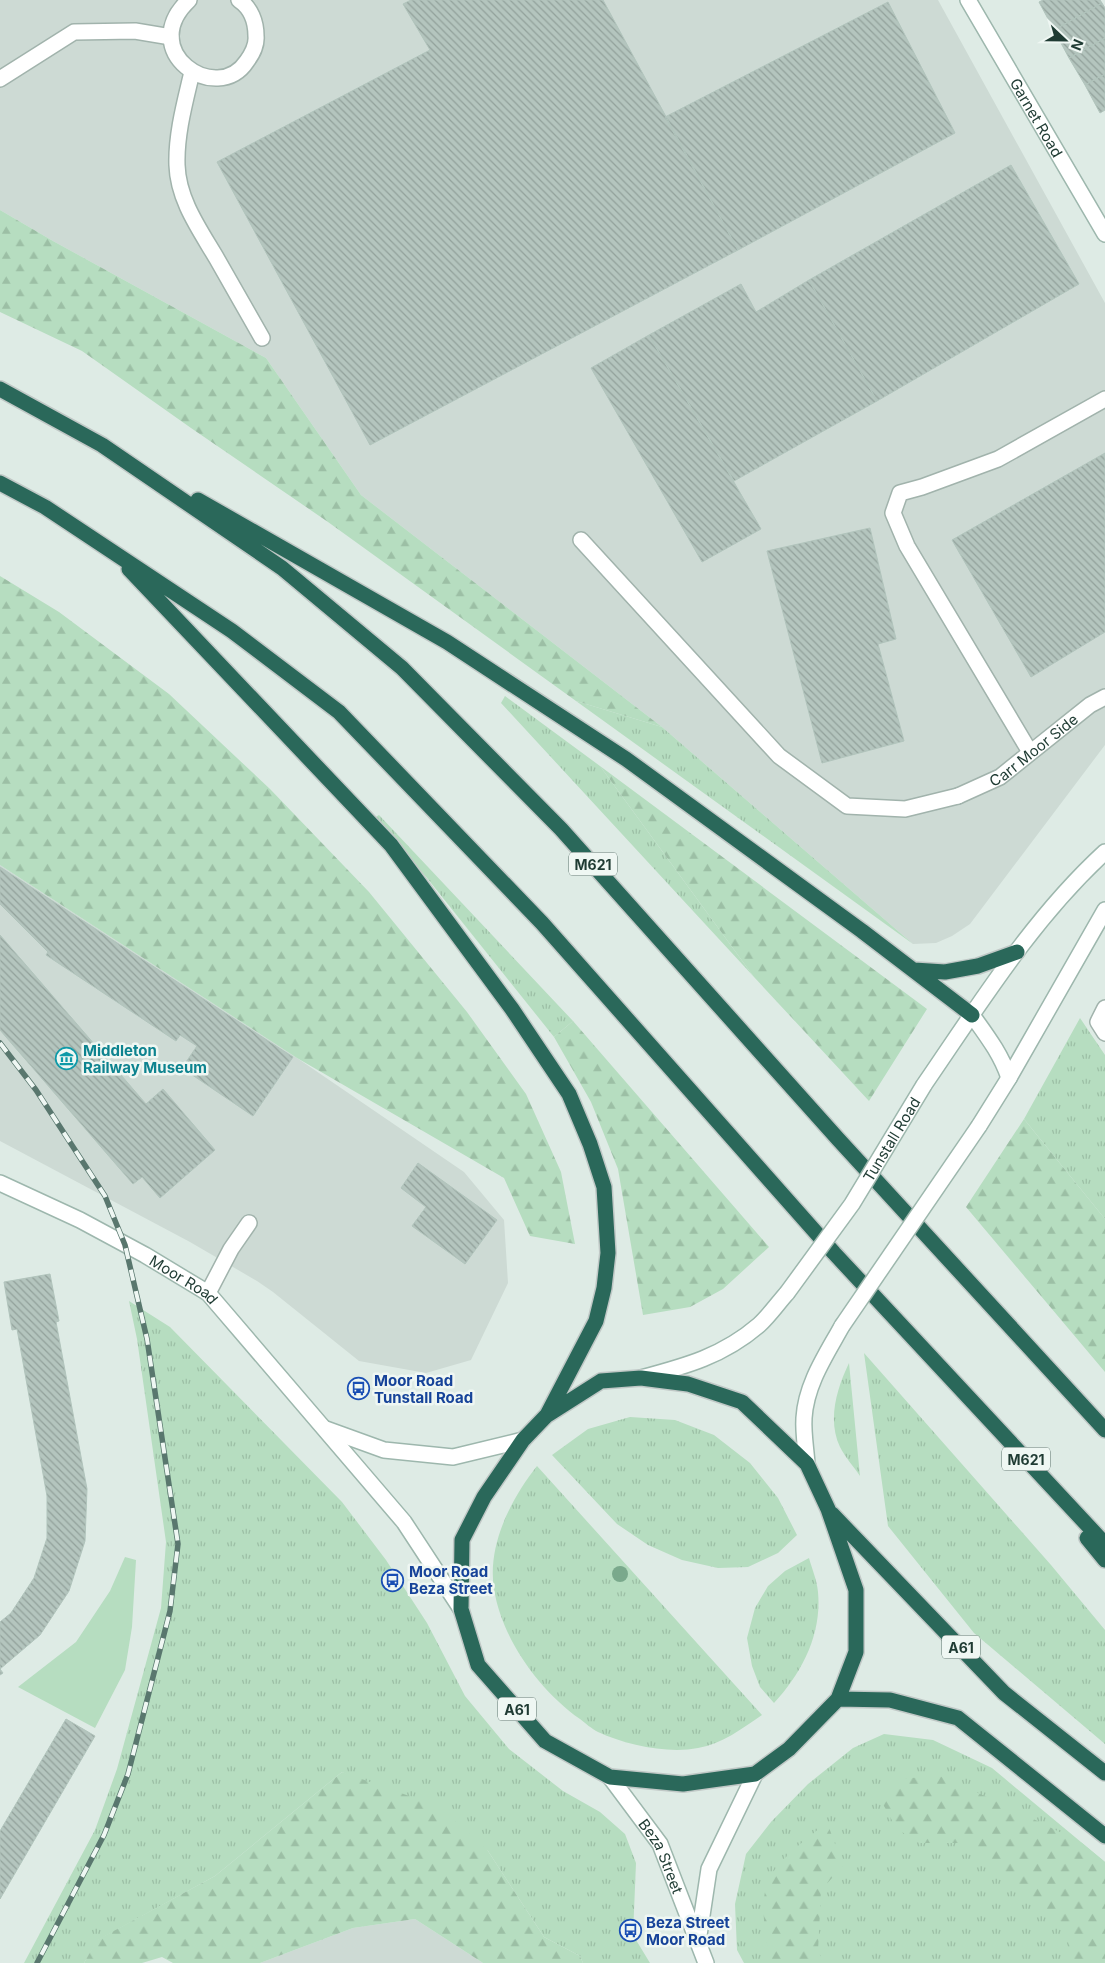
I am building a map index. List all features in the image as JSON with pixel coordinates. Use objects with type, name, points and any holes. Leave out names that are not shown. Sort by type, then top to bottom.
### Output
[{"type":"highway","name":"M621","points":[[0,389],[102,445],[282,568],[402,668],[561,829],[838,1139],[1105,1430]]},
{"type":"highway","points":[[102,445],[455,647],[626,760],[914,970],[972,1015]]},
{"type":"highway","name":"M621","points":[[0,483],[44,507],[232,630],[339,712],[542,924],[834,1253],[1105,1544]]},
{"type":"highway","points":[[112,551],[391,845],[512,1009],[569,1094],[590,1144],[604,1188],[608,1253],[604,1288],[596,1321],[546,1416]]},
{"type":"highway","points":[[914,970],[945,972],[978,966],[1017,952]]},
{"type":"highway","points":[[947,1373],[1105,1560]]},
{"type":"highway","name":"A61","points":[[641,1378],[688,1384],[742,1402],[807,1464],[828,1509],[856,1590],[856,1652],[838,1699],[789,1749],[755,1774],[683,1784],[610,1777],[546,1741],[478,1665],[461,1609],[462,1540],[484,1497],[524,1440],[546,1416],[601,1380],[641,1378]]},
{"type":"highway","name":"A61","points":[[828,1509],[1004,1693],[1105,1774]]},
{"type":"highway","points":[[838,1699],[890,1700],[958,1718],[1105,1836]]},
{"type":"street","points":[[189,0],[179,10],[173,23],[171,37],[174,51],[182,63],[192,72],[206,77],[220,77],[234,73],[245,65],[253,53],[257,39],[256,25],[251,12],[241,1]]},
{"type":"street","name":"Garnet Road","points":[[968,0],[1105,234]]},
{"type":"street","points":[[0,79],[74,32],[135,31],[171,37]]},
{"type":"street","points":[[192,72],[179,138],[177,165],[180,186],[189,210],[262,338]]},
{"type":"street","points":[[1030,752],[907,546],[894,514],[900,493],[922,487],[998,459],[1105,399]]},
{"type":"street","name":"Carr Moor Side","points":[[581,540],[779,756],[848,806],[905,809],[958,796],[1000,777],[1090,705],[1105,697]]},
{"type":"street","name":"Tunstall Road","points":[[641,1378],[686,1366],[726,1349],[760,1324],[787,1293],[852,1204],[924,1085],[1017,952],[1059,898],[1105,852]]},
{"type":"street","points":[[807,1464],[804,1418],[814,1377],[842,1326],[979,1126],[1009,1078],[1105,910]]},
{"type":"street","points":[[972,1015],[1003,1060],[1009,1078]]},
{"type":"street","name":"Moor Road","points":[[0,1183],[80,1220],[145,1255],[208,1294],[404,1522],[461,1609]]},
{"type":"street","points":[[208,1294],[231,1249],[249,1223]]},
{"type":"street","name":"Moor Road","points":[[324,1428],[384,1450],[453,1457],[524,1440]]},
{"type":"street","name":"Beza Street","points":[[697,1944],[709,1869],[755,1774]]},
{"type":"street","name":"Beza Street","points":[[610,1777],[660,1844],[697,1944],[706,1963]]},
{"type":"shaded area","points":[[0,0],[938,0],[1105,303],[1105,745],[970,924],[952,936],[936,943],[913,944],[662,727],[361,495],[266,358],[0,210]]},
{"type":"shaded area","points":[[0,865],[297,1058],[464,1172],[504,1220],[508,1283],[471,1360],[426,1373],[359,1361],[257,1281],[190,1242],[0,1141]]},
{"type":"shaded area","points":[[415,1919],[483,1963],[260,1963],[353,1928]]},
{"type":"green space","points":[[0,210],[266,358],[361,495],[662,727],[576,701],[328,522],[82,351],[0,312]]},
{"type":"green space","points":[[0,576],[59,612],[169,694],[270,789],[369,892],[467,1012],[526,1094],[561,1172],[575,1244],[530,1236],[504,1178],[297,1058],[0,865]]},
{"type":"green space","points":[[505,696],[600,766],[754,977],[501,703]]},
{"type":"green space","points":[[576,701],[662,727],[913,944]]},
{"type":"green space","points":[[600,766],[927,1009],[869,1101],[754,977]]},
{"type":"green space","points":[[379,815],[573,1021],[554,1037],[427,878],[374,818]]},
{"type":"green space","points":[[1080,1018],[1105,1055],[1105,1219],[1024,1119]]},
{"type":"green space","points":[[573,1021],[769,1247],[723,1289],[690,1307],[643,1315],[618,1169],[591,1102],[554,1037]]},
{"type":"green space","points":[[1024,1119],[1105,1219],[1105,1372],[966,1207]]},
{"type":"green space","points":[[129,1301],[170,1327],[342,1502],[386,1560],[427,1623],[465,1696],[509,1749],[563,1791],[600,1812],[625,1834],[636,1863],[633,1935],[650,1963],[583,1963],[580,1956],[544,1937],[488,1851],[342,1772],[215,1876],[98,1940],[84,1963],[24,1963],[95,1830],[117,1769],[161,1608],[166,1542],[137,1339]]},
{"type":"green space","points":[[864,1353],[1051,1565],[1105,1630],[1105,1744],[974,1633],[888,1526]]},
{"type":"green space","points":[[849,1363],[860,1476],[840,1447],[834,1426],[837,1393]]},
{"type":"green space","points":[[630,1417],[675,1420],[714,1435],[750,1463],[778,1498],[797,1535],[778,1553],[748,1567],[718,1568],[682,1560],[648,1545],[617,1524],[552,1455],[588,1429]]},
{"type":"green space","points":[[537,1466],[762,1715],[732,1735],[707,1746],[686,1750],[661,1749],[621,1741],[598,1732],[550,1693],[525,1662],[505,1626],[498,1608],[493,1572],[494,1556],[503,1523],[518,1493]]},
{"type":"green space","points":[[125,1557],[136,1560],[132,1627],[125,1670],[95,1728],[18,1687],[76,1642],[110,1591]]},
{"type":"green space","points":[[809,1558],[818,1592],[817,1623],[808,1652],[801,1666],[774,1703],[760,1687],[752,1666],[747,1638],[755,1608],[768,1586],[785,1571]]},
{"type":"green space","points":[[884,1734],[933,1740],[992,1768],[1105,1862],[1105,1963],[744,1963],[737,1950],[735,1904],[746,1854],[771,1822],[808,1784],[853,1748]]},
{"type":"green space","points":[[342,1772],[440,1807],[488,1851],[544,1937],[580,1956],[583,1963],[483,1963],[415,1919],[353,1928],[260,1963],[173,1963],[162,1957],[142,1963],[84,1963],[97,1940],[215,1876]]},
{"type":"green space","points":[[940,1776],[1082,1843],[1105,1862],[1105,1963],[1072,1963],[1067,1935],[1027,1890],[961,1843],[920,1843],[897,1829],[880,1799],[896,1779]]},
{"type":"green space","points":[[827,1822],[843,1866],[821,1890],[818,1951],[824,1963],[772,1963],[769,1959],[764,1920],[765,1890],[768,1882],[778,1865]]},
{"type":"building","points":[[411,0],[603,0],[738,250],[370,445],[217,162],[430,50],[403,4]]},
{"type":"building","points":[[1043,0],[1100,0],[1102,3],[1054,30],[1039,2]]},
{"type":"building","points":[[888,2],[955,133],[738,250],[665,117]]},
{"type":"building","points":[[1102,3],[1105,8],[1105,38],[1069,58],[1054,30]]},
{"type":"building","points":[[1105,38],[1105,74],[1085,85],[1069,58]]},
{"type":"building","points":[[1105,74],[1105,110],[1100,113],[1085,85]]},
{"type":"building","points":[[1011,165],[1079,284],[877,401],[809,280]]},
{"type":"building","points":[[809,280],[877,401],[734,481],[649,335],[741,284],[756,312]]},
{"type":"building","points":[[649,335],[761,529],[702,562],[591,368]]},
{"type":"building","points":[[1105,453],[1105,632],[1031,677],[952,540]]},
{"type":"building","points":[[870,528],[896,639],[878,644],[904,741],[822,763],[767,551]]},
{"type":"building","points":[[0,867],[293,1057],[253,1116],[182,1068],[197,1046],[180,1035],[176,1041],[46,955],[48,952],[0,904]]},
{"type":"building","name":"Middleton Railway Museum","points":[[0,935],[146,1104],[163,1089],[215,1150],[160,1198],[142,1177],[133,1184],[0,1030]]},
{"type":"building","points":[[418,1163],[497,1220],[465,1264],[412,1226],[426,1207],[401,1188]]},
{"type":"building","points":[[50,1274],[59,1321],[56,1322],[87,1489],[85,1541],[69,1591],[40,1635],[0,1669],[0,1622],[11,1613],[34,1578],[47,1538],[47,1496],[17,1329],[12,1330],[4,1282]]},
{"type":"building","points":[[66,1719],[95,1736],[0,1899],[0,1831]]},
{"type":"railway","points":[[0,1043],[36,1090],[105,1196],[125,1245],[147,1339],[178,1544],[170,1611],[128,1774],[104,1835],[37,1963]]},
{"type":"place","name":"Middleton Railway Museum","points":[[67,1059]]},
{"type":"place","name":"Moor Road Tunstall Road","points":[[358,1389]]},
{"type":"place","name":"Moor Road Beza Street","points":[[393,1580]]},
{"type":"place","name":"Beza Street Moor Road","points":[[630,1931]]}]
